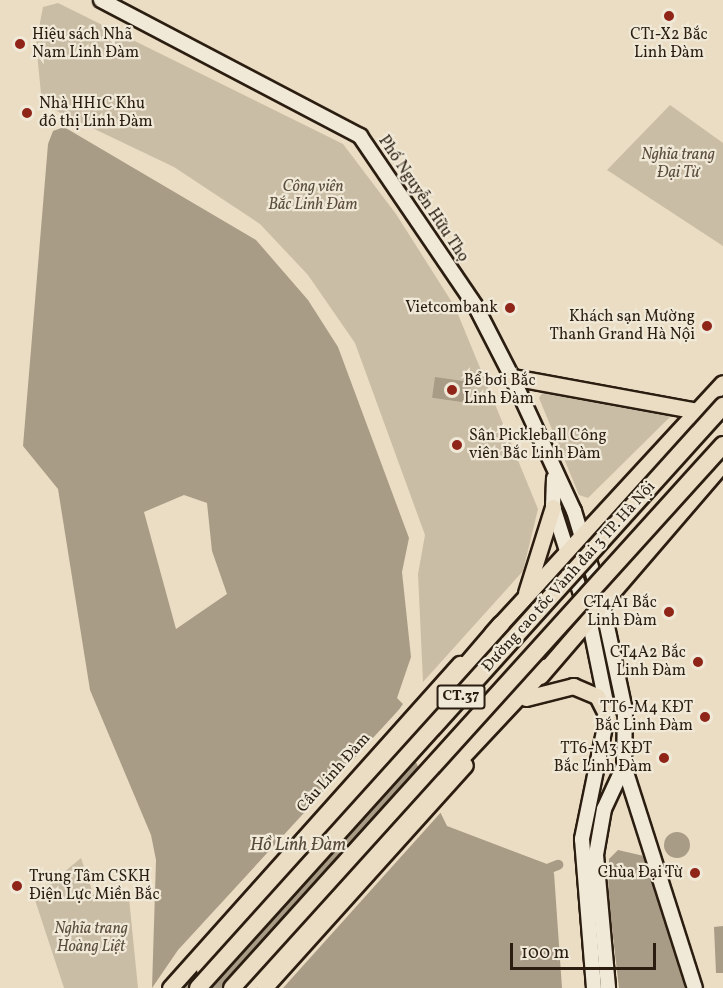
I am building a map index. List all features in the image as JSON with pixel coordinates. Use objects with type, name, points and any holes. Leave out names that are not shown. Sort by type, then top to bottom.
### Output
[{"type":"highway","name":"Đường cao tốc Vành đai 3 TP. Hà Nội","points":[[198,988],[723,406]]},
{"type":"highway","name":"Đường cao tốc Vành đai 3 TP. Hà Nội","points":[[232,988],[723,445]]},
{"type":"highway","points":[[191,988],[276,883],[414,729],[501,625]]},
{"type":"highway","points":[[246,988],[546,667]]},
{"type":"main road","name":"Phố Nguyễn Hữu Thọ","points":[[101,0],[360,136],[476,307],[512,377],[554,478],[567,493],[602,603],[625,710],[624,766],[609,798],[596,855],[608,988]]},
{"type":"main road","points":[[512,377],[697,411]]},
{"type":"main road","name":"Cầu Linh Đàm","points":[[170,988],[431,691],[501,625],[723,383]]},
{"type":"main road","points":[[264,988],[526,698],[546,667],[590,619],[723,462]]},
{"type":"main road","name":"Phố Nguyễn Hữu Thọ","points":[[554,478],[554,507],[590,619],[608,717],[582,839],[594,988]]},
{"type":"main road","points":[[523,599],[554,507]]},
{"type":"main road","points":[[579,585],[592,570]]},
{"type":"main road","points":[[526,698],[573,686],[597,696],[608,717]]},
{"type":"main road","points":[[624,766],[695,988]]},
{"type":"main road","points":[[609,798],[621,798],[641,821]]},
{"type":"green space","name":"Công viên Bắc Linh Đàm","points":[[58,3],[343,144],[396,214],[455,307],[538,509],[523,571],[423,682],[418,574],[425,535],[355,343],[308,275],[260,224],[174,167],[42,104],[36,43],[43,7]]},
{"type":"green space","name":"Nghĩa trang Đại Từ","points":[[670,105],[723,143],[723,246],[607,170]]},
{"type":"green space","points":[[544,390],[673,414],[588,498],[579,495],[539,398]]},
{"type":"green space","name":"Nghĩa trang Hoàng Liệt","points":[[81,858],[94,896],[129,898],[138,988],[64,988],[34,897]]},
{"type":"water","name":"Hồ Linh Đàm","points":[[64,127],[256,240],[308,300],[338,347],[409,538],[402,572],[411,657],[397,698],[403,704],[394,717],[447,826],[547,864],[554,873],[562,988],[152,988],[156,860],[151,835],[90,690],[58,489],[23,446],[48,144],[53,131]],"holes":[[[184,495],[207,503],[212,551],[227,594],[176,629],[144,512]]]},
{"type":"water","name":"Bể bơi Bắc Linh Đàm","points":[[435,377],[472,382],[469,403],[432,398]]},
{"type":"water","points":[[677,832],[686,836],[690,845],[686,854],[677,858],[668,854],[664,845],[668,836]]},
{"type":"water","points":[[618,850],[644,856],[685,988],[619,988],[608,894],[609,859]]},
{"type":"water","points":[[723,926],[723,973],[716,973],[714,927]]},
{"type":"pier","points":[[406,702],[397,717],[404,732],[178,988],[152,988],[178,950]]},
{"type":"pier","points":[[433,791],[443,810],[283,988],[252,988]]},
{"type":"waterway","points":[[550,868],[558,865]]},
{"type":"place","name":"CT1-X2 Bắc Linh Đàm","points":[[669,16]]},
{"type":"place","name":"Hiệu sách Nhã Nam Linh Đàm","points":[[20,44]]},
{"type":"place","name":"Nhà HH1C Khu đô thị Linh Đàm","points":[[27,113]]},
{"type":"place","name":"Vietcombank","points":[[510,308]]},
{"type":"place","name":"Khách sạn Mường Thanh Grand Hà Nội","points":[[707,326]]},
{"type":"place","name":"Bể bơi Bắc Linh Đàm","points":[[452,390]]},
{"type":"place","name":"Sân Pickleball Công viên Bắc Linh Đàm","points":[[457,445]]},
{"type":"place","name":"CT4A1 Bắc Linh Đàm","points":[[669,612]]},
{"type":"place","name":"CT4A2 Bắc Linh Đàm","points":[[698,662]]},
{"type":"place","name":"TT6-M4 KĐT Bắc Linh Đàm","points":[[705,717]]},
{"type":"place","name":"TT6-M3 KĐT Bắc Linh Đàm","points":[[664,758]]},
{"type":"place","name":"Chùa Đại Từ","points":[[695,873]]},
{"type":"place","name":"Trung Tâm CSKH Điện Lực Miền Bắc","points":[[17,886]]}]
